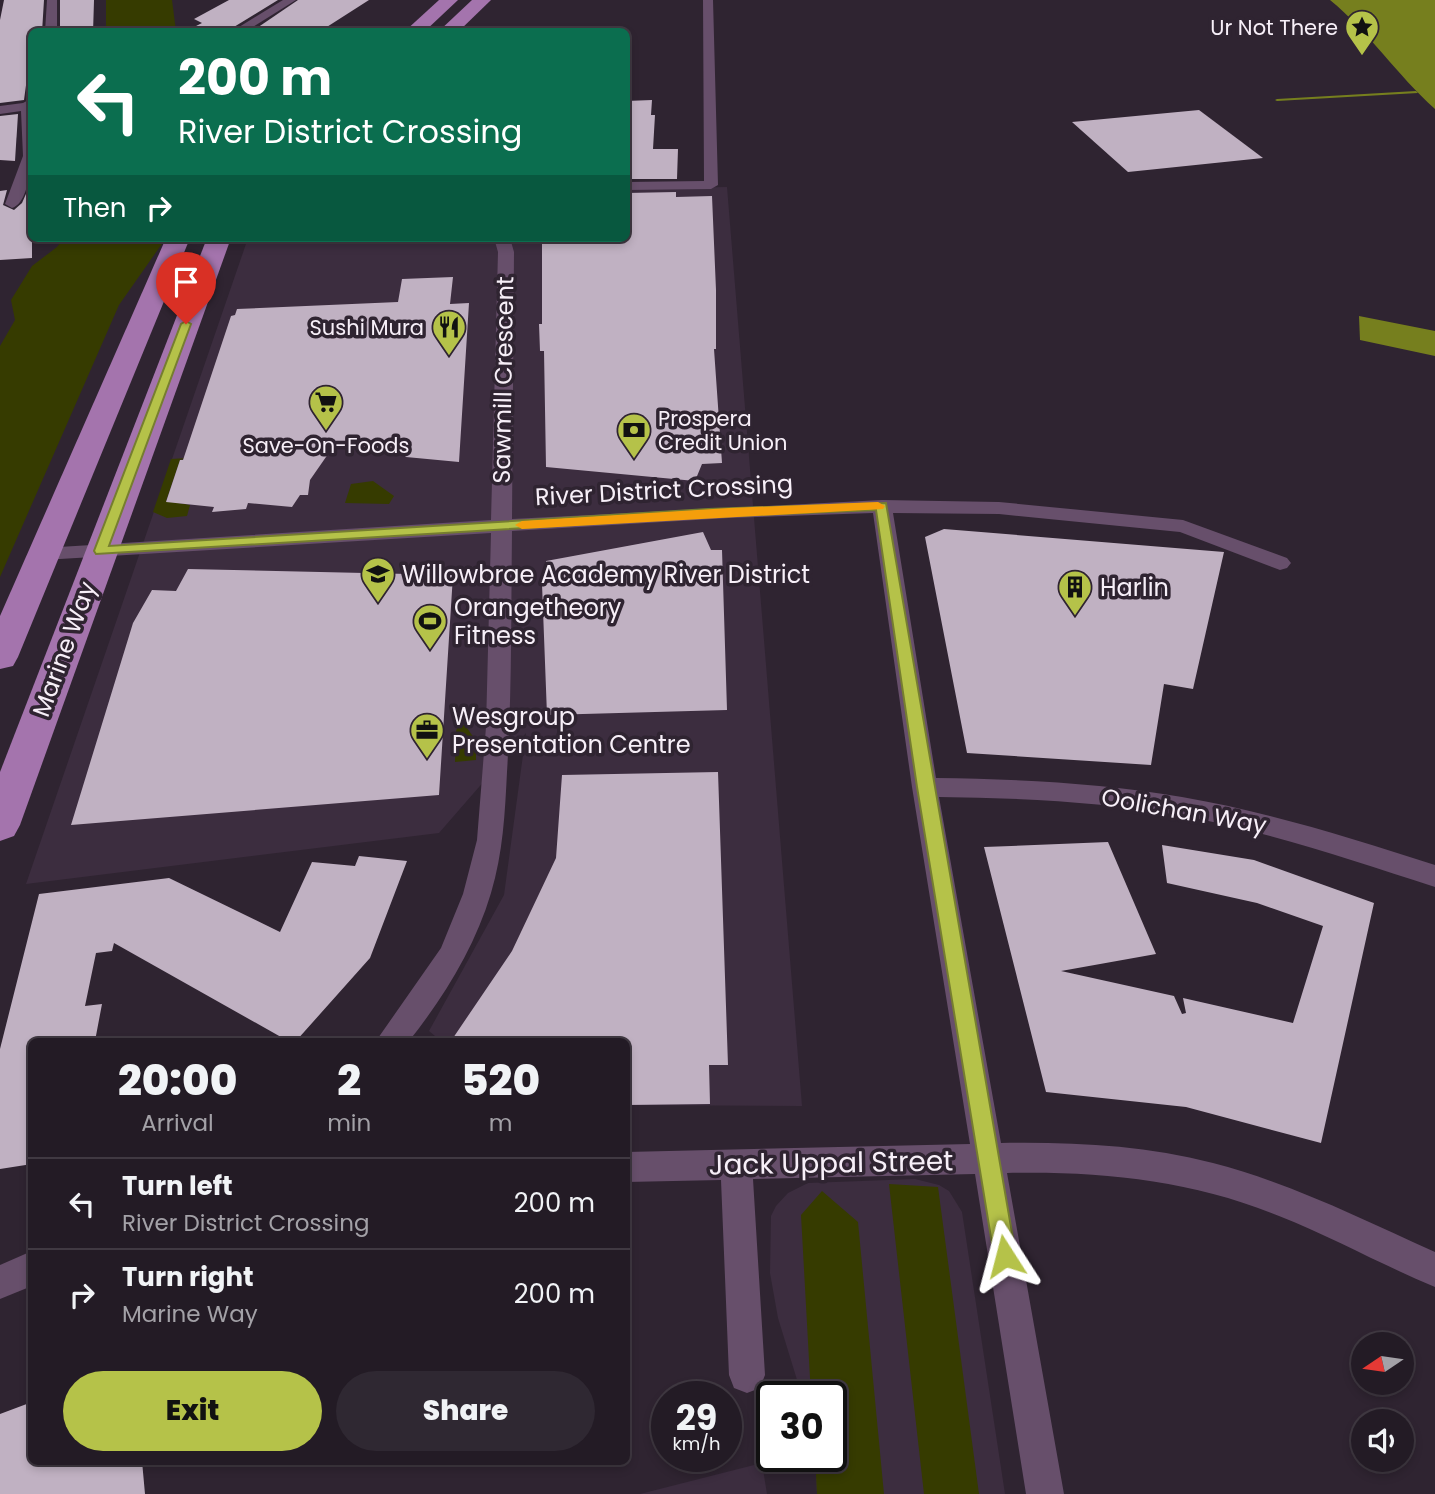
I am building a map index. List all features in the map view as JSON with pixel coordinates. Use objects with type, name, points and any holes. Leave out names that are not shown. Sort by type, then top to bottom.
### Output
[{"type":"main road","points":[[418,28],[449,0]]},
{"type":"main road","points":[[451,28],[482,0]]},
{"type":"main road","points":[[0,657],[176,242]]},
{"type":"main road","name":"Marine Way","points":[[0,825],[217,242]]},
{"type":"street","points":[[51,28],[52,0]]},
{"type":"street","points":[[243,28],[291,0]]},
{"type":"street","points":[[630,186],[711,185],[708,0]]},
{"type":"street","points":[[0,110],[28,104]]},
{"type":"street","points":[[12,204],[28,164]]},
{"type":"street","name":"Sawmill Crescent","points":[[393,1038],[419,1007],[453,953],[477,894],[490,840],[498,727],[506,252],[503,242]]},
{"type":"street","points":[[882,506],[925,787],[1045,1494]]},
{"type":"street","name":"River District Crossing","points":[[43,554],[729,512],[882,506],[999,508],[1183,526],[1280,563]]},
{"type":"street","name":"Oolichan Way","points":[[925,787],[1040,789],[1149,801],[1277,828],[1435,876]]},
{"type":"street","name":"Jack Uppal Street","points":[[630,1167],[1066,1157],[1115,1159],[1234,1184],[1282,1201],[1435,1270]]},
{"type":"street","points":[[736,1165],[747,1375]]},
{"type":"street","points":[[0,1282],[28,1270]]},
{"type":"shaded area","points":[[106,0],[172,0],[176,28],[106,28]]},
{"type":"shaded area","points":[[1330,0],[1435,0],[1435,109],[1358,26]]},
{"type":"shaded area","points":[[727,187],[802,1106],[630,1105],[630,1038],[437,1038],[429,1031],[504,895],[526,733],[439,833],[26,884],[247,242],[630,242],[630,189]]},
{"type":"shaded area","points":[[61,242],[163,242],[119,305],[0,577],[0,346],[15,320],[11,300],[32,266]]},
{"type":"shaded area","points":[[1359,316],[1435,331],[1435,356],[1360,340]]},
{"type":"shaded area","points":[[187,458],[180,460],[166,501],[190,505],[187,516],[167,518],[153,512],[171,459]]},
{"type":"shaded area","points":[[373,481],[394,496],[389,504],[345,503],[351,484]]},
{"type":"shaded area","points":[[465,725],[476,741],[476,760],[455,762],[456,731],[458,726]]},
{"type":"shaded area","points":[[915,1179],[939,1185],[949,1191],[962,1212],[1005,1494],[817,1494],[816,1472],[847,1472],[847,1381],[797,1381],[778,1318],[770,1273],[771,1216],[788,1193],[808,1183]]},
{"type":"shaded area","points":[[889,1184],[938,1187],[979,1494],[924,1494]]},
{"type":"shaded area","points":[[822,1191],[858,1222],[884,1494],[817,1494],[816,1472],[847,1472],[847,1381],[810,1381],[801,1215]]},
{"type":"shaded area","points":[[756,1465],[756,1472],[763,1472],[767,1494],[640,1494],[727,1472],[742,1472],[742,1468]]},
{"type":"building","points":[[4,0],[44,0],[42,28],[28,28],[28,70],[24,100],[0,103],[0,20]]},
{"type":"building","points":[[60,0],[94,0],[93,28],[60,28]]},
{"type":"building","points":[[229,0],[278,0],[232,28],[196,26],[202,23],[194,19]]},
{"type":"building","points":[[298,0],[369,0],[325,28],[257,28]]},
{"type":"building","points":[[652,100],[651,115],[655,115],[653,149],[678,149],[677,179],[630,179],[630,101]]},
{"type":"building","points":[[1199,110],[1263,158],[1128,172],[1072,122]]},
{"type":"building","points":[[18,114],[15,161],[0,160],[0,116]]},
{"type":"building","points":[[28,189],[28,242],[32,242],[32,258],[0,260],[0,191],[7,190],[3,205],[14,210],[22,203]]},
{"type":"building","points":[[676,192],[676,197],[712,196],[716,290],[714,349],[722,463],[702,464],[695,481],[546,467],[544,351],[540,351],[539,324],[542,324],[542,242],[630,242],[630,193]]},
{"type":"building","points":[[453,277],[450,304],[469,303],[459,462],[406,457],[399,450],[335,444],[310,480],[308,495],[300,495],[292,507],[248,503],[246,509],[212,512],[214,507],[166,502],[180,460],[183,460],[231,316],[235,315],[237,309],[398,302],[402,279]]},
{"type":"building","name":"Harlin","points":[[944,529],[1224,552],[1193,689],[1164,684],[1151,765],[967,753],[925,537]]},
{"type":"building","points":[[703,532],[711,550],[722,550],[727,710],[547,715],[542,584],[552,582],[546,561]]},
{"type":"building","points":[[188,569],[453,575],[439,795],[71,825],[133,623],[152,590],[176,591]]},
{"type":"building","points":[[718,772],[728,1065],[709,1065],[710,1104],[630,1105],[630,1038],[453,1038],[512,951],[556,858],[562,775]]},
{"type":"building","points":[[1108,842],[1156,954],[1061,971],[1174,996],[1182,1014],[1186,1013],[1183,998],[1293,1023],[1323,926],[1257,903],[1167,883],[1162,845],[1254,860],[1374,903],[1321,1143],[1186,1107],[1046,1092],[984,847]]},
{"type":"building","points":[[359,856],[407,861],[370,958],[299,1038],[283,1038],[114,943],[112,951],[96,953],[85,1006],[102,1004],[96,1038],[28,1038],[28,1165],[0,1169],[0,1049],[39,894],[169,878],[280,932],[312,862],[355,866]]},
{"type":"building","points":[[28,1404],[28,1465],[142,1465],[145,1494],[0,1494],[0,1414]]},
{"type":"waterway","points":[[1277,100],[1416,92]]},
{"type":"slow traffic","points":[[522,525],[878,506]]},
{"type":"place","name":"Ur Not There","points":[[1362,57]]},
{"type":"place","name":"Sushi Mura","points":[[449,357]]},
{"type":"place","name":"Save-On-Foods","points":[[326,432]]},
{"type":"place","name":"Prospera Credit Union","points":[[634,460]]},
{"type":"place","name":"Willowbrae Academy River District","points":[[378,604]]},
{"type":"place","name":"Harlin","points":[[1075,617]]},
{"type":"place","name":"Orangetheory Fitness","points":[[430,651]]},
{"type":"place","name":"Wesgroup Presentation Centre","points":[[427,760]]},
{"type":"route","points":[[186,324],[101,551],[754,510],[882,506],[925,787],[1005,1256]]}]
